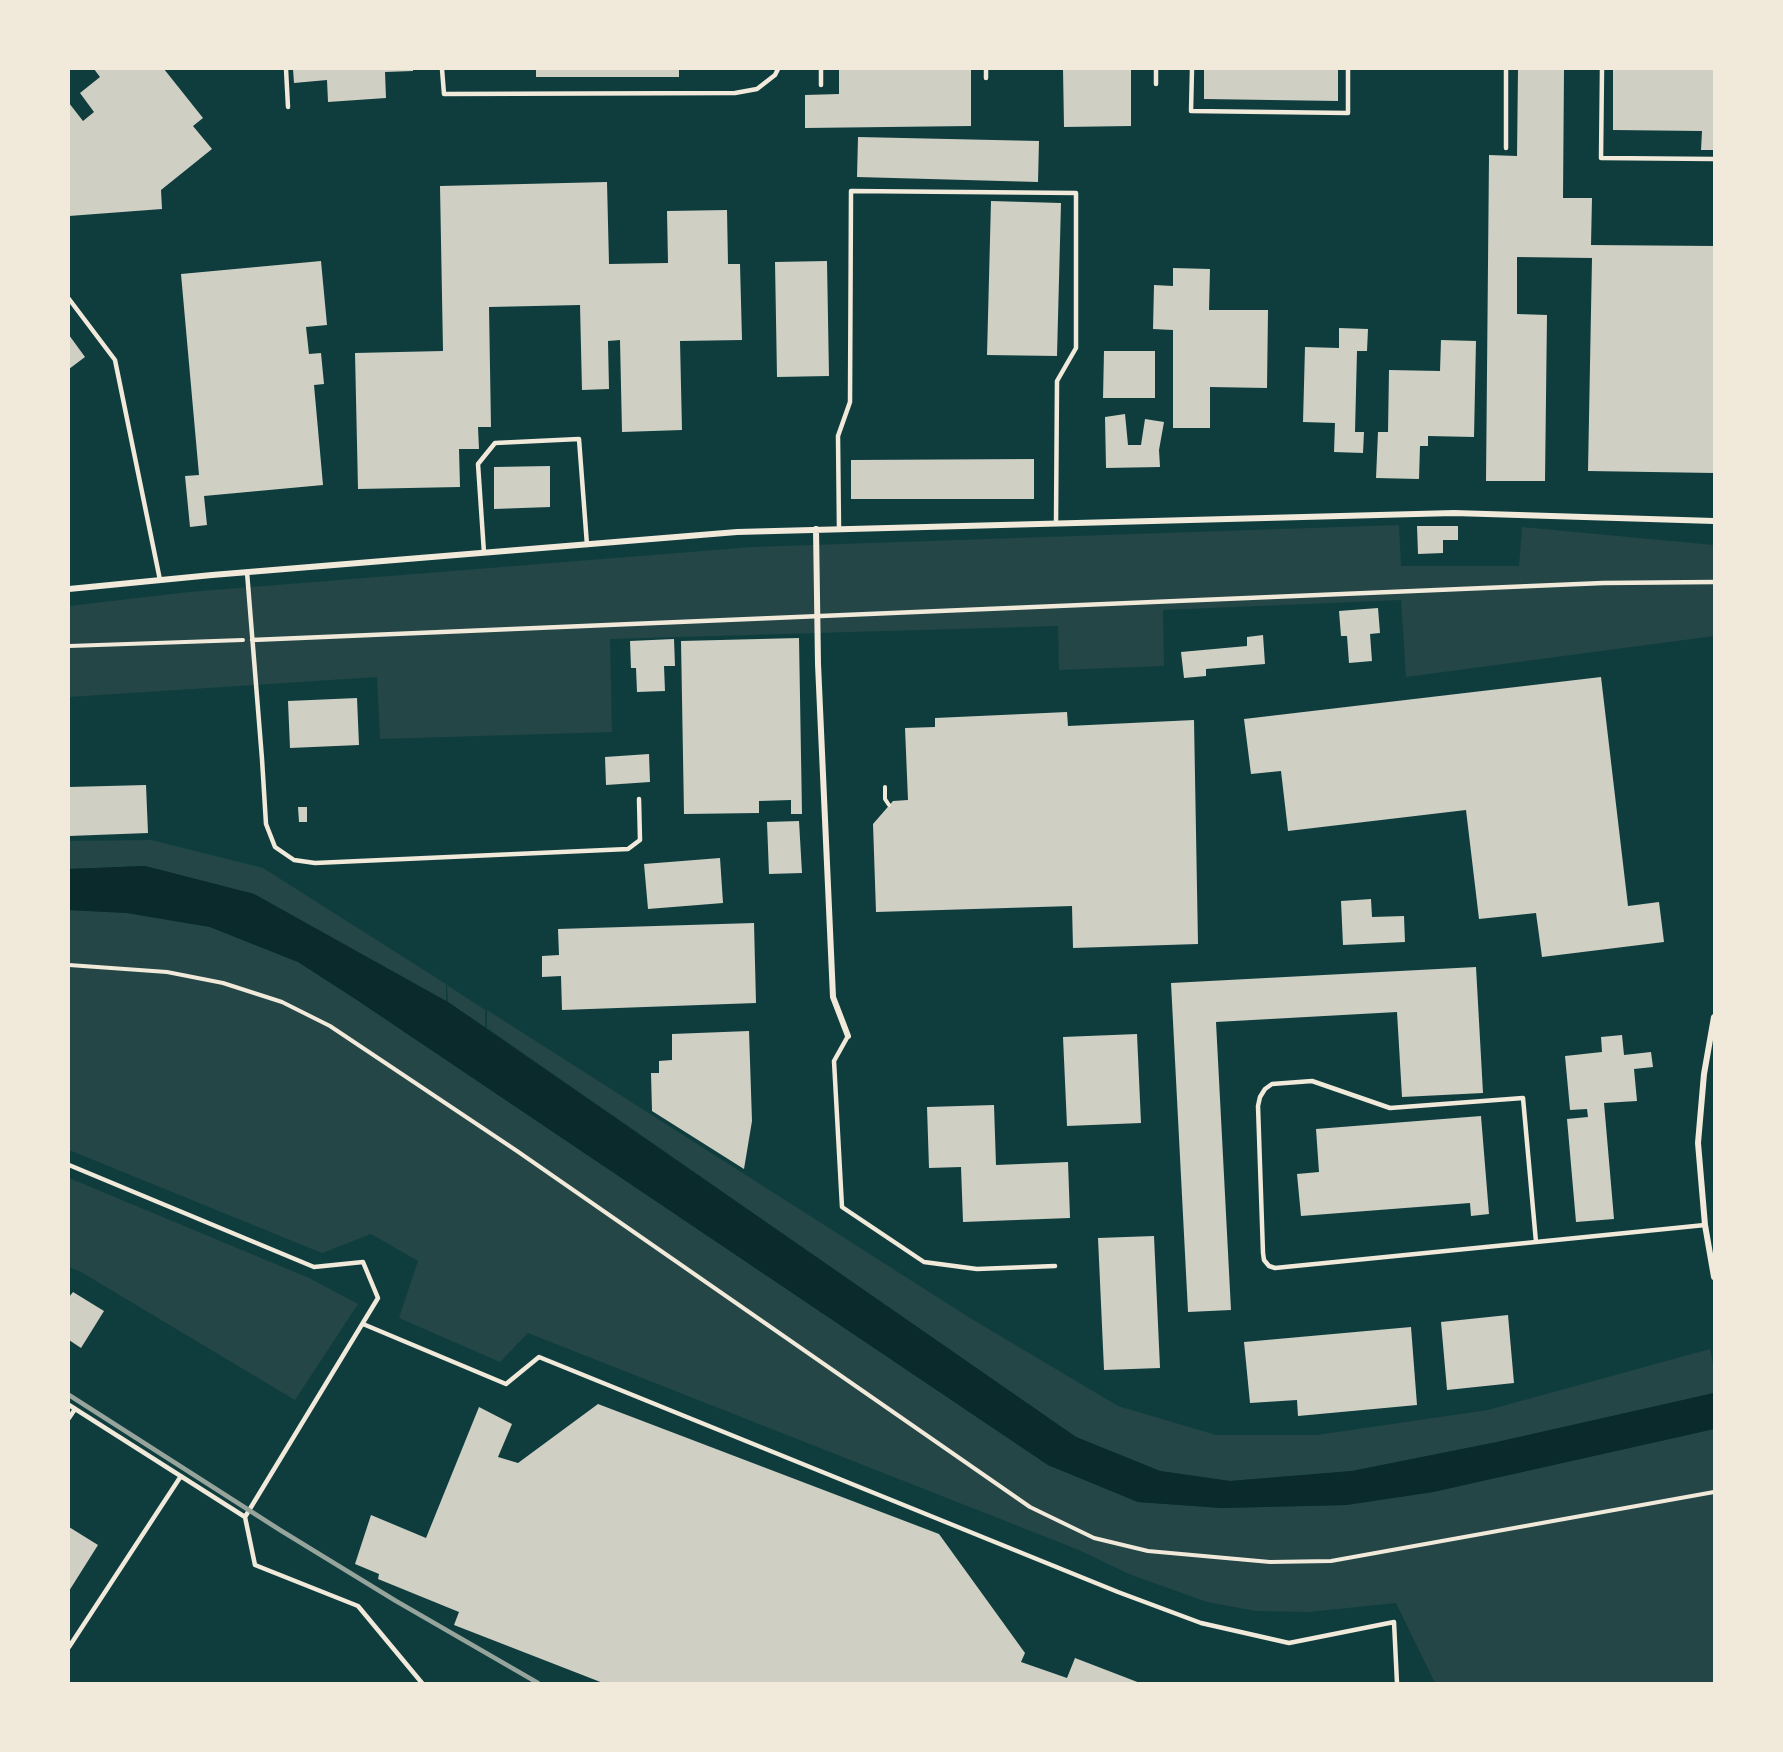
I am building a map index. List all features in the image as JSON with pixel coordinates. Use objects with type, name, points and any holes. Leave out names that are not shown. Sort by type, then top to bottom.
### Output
[{"type":"street","points":[[69,589],[247,572],[737,532],[1470,513],[1714,520]]},
{"type":"street","points":[[816,529],[817,616],[833,997],[848,1036]]},
{"type":"street","points":[[1714,1017],[1704,1074],[1698,1143],[1705,1225],[1714,1277]]},
{"type":"lane","points":[[286,69],[288,107]]},
{"type":"lane","points":[[442,69],[444,94],[735,93],[756,89],[775,75],[778,69]]},
{"type":"lane","points":[[821,69],[821,85]]},
{"type":"lane","points":[[986,69],[986,78]]},
{"type":"lane","points":[[1156,69],[1156,84]]},
{"type":"lane","points":[[1192,69],[1191,111],[1348,113],[1348,69]]},
{"type":"lane","points":[[1506,69],[1506,148]]},
{"type":"lane","points":[[1602,69],[1601,159],[1714,159]]},
{"type":"lane","points":[[839,529],[838,436],[850,402],[851,191],[1076,193],[1076,348],[1057,381],[1056,523]]},
{"type":"lane","points":[[69,299],[115,360],[160,580]]},
{"type":"lane","points":[[484,553],[478,464],[495,443],[579,439],[587,545]]},
{"type":"lane","points":[[247,572],[266,824],[275,847],[294,860],[315,863],[628,849],[640,840],[639,799]]},
{"type":"lane","points":[[252,640],[1591,584],[1714,582]]},
{"type":"lane","points":[[848,1036],[834,1061],[842,1207],[924,1262],[977,1269],[1055,1266]]},
{"type":"lane","points":[[1536,1242],[1523,1098],[1390,1108],[1312,1081],[1272,1084],[1260,1096],[1258,1106],[1263,1253],[1264,1260],[1269,1266],[1275,1268],[1536,1242],[1705,1225]]},
{"type":"lane","points":[[69,1165],[314,1267],[363,1262],[378,1298],[245,1517],[255,1565],[358,1606],[422,1683]]},
{"type":"lane","points":[[363,1324],[506,1384],[539,1357],[1118,1592],[1201,1623],[1289,1643],[1394,1622],[1397,1683]]},
{"type":"lane","points":[[69,1405],[245,1517]]},
{"type":"lane","points":[[69,1418],[75,1408]]},
{"type":"lane","points":[[69,1647],[181,1476]]},
{"type":"path","points":[[69,646],[252,640]]},
{"type":"path","points":[[885,787],[885,799],[890,805]]},
{"type":"path","points":[[69,965],[168,972],[224,983],[282,1002],[330,1026],[517,1151],[1030,1506],[1094,1538],[1148,1551],[1270,1562],[1331,1561],[1714,1492]]},
{"type":"shaded area","points":[[1399,525],[1401,566],[1519,566],[1522,527],[1714,545],[1714,636],[1406,677],[1401,600],[1163,610],[1164,666],[1059,670],[1058,626],[610,639],[612,732],[380,739],[377,677],[69,697],[69,606],[189,592],[753,547]]},
{"type":"shaded area","points":[[151,840],[263,868],[446,984],[446,1002],[254,894],[145,866],[69,869],[69,841]]},
{"type":"shaded area","points":[[145,866],[254,894],[448,1002],[1076,1437],[1160,1471],[1230,1481],[1352,1471],[1497,1442],[1714,1393],[1714,1429],[1433,1492],[1346,1505],[1222,1508],[1138,1502],[1048,1465],[298,962],[210,927],[127,913],[69,910],[69,869]]},
{"type":"shaded area","points":[[69,910],[127,913],[210,927],[298,962],[1048,1465],[1138,1502],[1222,1508],[1346,1505],[1433,1492],[1714,1429],[1714,1683],[1435,1683],[1396,1603],[1309,1612],[1256,1611],[1207,1602],[1129,1574],[1079,1550],[528,1333],[500,1362],[399,1318],[418,1261],[371,1234],[322,1253],[69,1150]]},
{"type":"shaded area","points":[[447,985],[485,1010],[485,1027],[448,1002]]},
{"type":"shaded area","points":[[487,1010],[970,1318],[1118,1406],[1216,1435],[1317,1435],[1488,1410],[1710,1349],[1714,1369],[1714,1393],[1497,1442],[1352,1471],[1230,1481],[1160,1471],[1076,1437],[487,1028]]},
{"type":"shaded area","points":[[69,1178],[309,1278],[358,1304],[295,1400],[69,1267]]},
{"type":"building","points":[[94,69],[164,69],[203,118],[193,126],[212,149],[161,190],[162,209],[69,216],[69,103],[83,121],[94,112],[80,93],[100,77]]},
{"type":"building","points":[[293,69],[413,69],[413,71],[385,72],[386,98],[328,102],[327,80],[294,83]]},
{"type":"building","points":[[536,69],[679,69],[679,77],[536,77]]},
{"type":"building","points":[[839,69],[971,69],[971,126],[805,128],[805,95],[839,94]]},
{"type":"building","points":[[1063,69],[1131,69],[1131,126],[1064,127]]},
{"type":"building","points":[[1204,69],[1338,69],[1338,101],[1204,99]]},
{"type":"building","points":[[1518,69],[1564,70],[1563,198],[1592,198],[1591,245],[1714,246],[1714,473],[1588,471],[1592,258],[1517,257],[1517,314],[1547,315],[1545,481],[1486,481],[1489,155],[1517,156]]},
{"type":"building","points":[[1613,69],[1714,69],[1714,150],[1701,150],[1702,131],[1613,130]]},
{"type":"building","points":[[858,137],[1039,141],[1038,182],[857,177]]},
{"type":"building","points":[[607,182],[609,264],[668,263],[667,211],[727,210],[728,264],[740,264],[742,340],[680,341],[682,430],[622,432],[620,340],[608,341],[609,389],[582,390],[580,305],[489,307],[491,427],[478,427],[479,449],[459,449],[460,487],[358,489],[355,353],[443,351],[440,186]]},
{"type":"building","points":[[991,201],[1061,203],[1057,356],[987,355]]},
{"type":"building","points":[[321,261],[327,325],[306,327],[309,354],[321,353],[324,384],[314,385],[323,485],[204,496],[207,525],[190,527],[185,476],[199,475],[181,274]]},
{"type":"building","points":[[827,261],[829,376],[777,377],[775,262]]},
{"type":"building","points":[[1173,268],[1210,269],[1209,310],[1268,310],[1267,388],[1210,387],[1210,428],[1173,428],[1173,330],[1153,329],[1154,285],[1173,286]]},
{"type":"building","points":[[1339,328],[1368,329],[1367,351],[1357,351],[1355,432],[1364,432],[1363,453],[1334,452],[1335,423],[1303,422],[1305,347],[1339,348]]},
{"type":"building","points":[[69,335],[85,357],[69,369]]},
{"type":"building","points":[[1441,340],[1476,341],[1474,437],[1428,436],[1428,446],[1420,446],[1419,479],[1376,478],[1378,432],[1388,432],[1389,370],[1440,371]]},
{"type":"building","points":[[1104,351],[1155,351],[1155,398],[1103,398]]},
{"type":"building","points":[[1125,414],[1128,445],[1141,445],[1145,419],[1164,422],[1159,450],[1160,467],[1106,468],[1105,417]]},
{"type":"building","points":[[1034,459],[1034,499],[851,499],[851,460]]},
{"type":"building","points":[[550,466],[550,507],[494,509],[494,467]]},
{"type":"building","points":[[1417,526],[1458,526],[1458,540],[1443,540],[1443,553],[1418,554]]},
{"type":"building","points":[[1378,608],[1380,633],[1370,634],[1372,661],[1349,663],[1347,636],[1341,636],[1339,611]]},
{"type":"building","points":[[1263,635],[1265,664],[1206,669],[1206,676],[1184,678],[1181,652],[1247,646],[1247,637]]},
{"type":"building","points":[[799,638],[802,814],[791,814],[791,800],[759,801],[759,813],[684,814],[681,641]]},
{"type":"building","points":[[674,639],[675,666],[664,666],[665,691],[637,692],[636,668],[631,668],[630,641]]},
{"type":"building","points":[[1601,677],[1628,906],[1659,902],[1664,942],[1542,957],[1536,913],[1479,919],[1466,810],[1288,831],[1281,771],[1251,774],[1244,719]]},
{"type":"building","points":[[357,698],[359,745],[290,748],[288,701]]},
{"type":"building","points":[[1067,712],[1068,726],[1194,720],[1198,944],[1073,948],[1072,906],[876,912],[873,824],[893,801],[908,800],[905,728],[935,727],[935,718]]},
{"type":"building","points":[[649,754],[650,782],[606,785],[605,757]]},
{"type":"building","points":[[146,785],[148,833],[69,836],[69,787]]},
{"type":"building","points":[[298,807],[307,807],[307,822],[299,822]]},
{"type":"building","points":[[799,821],[802,873],[769,874],[767,822]]},
{"type":"building","points":[[720,858],[723,903],[648,909],[644,864]]},
{"type":"building","points":[[1371,899],[1372,917],[1404,916],[1405,942],[1343,945],[1341,901]]},
{"type":"building","points":[[754,923],[756,1003],[562,1010],[561,976],[542,977],[542,956],[559,955],[558,929]]},
{"type":"building","points":[[1476,967],[1483,1093],[1402,1097],[1397,1012],[1216,1022],[1231,1310],[1188,1312],[1171,983]]},
{"type":"building","points":[[749,1031],[752,1121],[744,1169],[652,1111],[651,1073],[659,1073],[659,1061],[672,1060],[672,1034]]},
{"type":"building","points":[[1137,1034],[1141,1123],[1067,1126],[1063,1037]]},
{"type":"building","points":[[1622,1035],[1624,1055],[1651,1052],[1653,1067],[1634,1069],[1637,1101],[1604,1103],[1614,1219],[1576,1222],[1567,1119],[1588,1117],[1587,1109],[1570,1110],[1565,1056],[1602,1052],[1601,1037]]},
{"type":"building","points":[[994,1105],[996,1165],[1068,1162],[1070,1218],[963,1222],[961,1167],[929,1168],[927,1107]]},
{"type":"building","points":[[1481,1116],[1489,1214],[1471,1216],[1470,1203],[1301,1216],[1297,1174],[1319,1172],[1316,1129]]},
{"type":"building","points":[[1154,1236],[1160,1368],[1104,1370],[1098,1238]]},
{"type":"building","points":[[73,1292],[104,1311],[81,1348],[69,1340],[69,1297]]},
{"type":"building","points":[[1508,1315],[1514,1383],[1447,1390],[1441,1322]]},
{"type":"building","points":[[1411,1327],[1417,1405],[1298,1416],[1297,1400],[1250,1403],[1244,1342]]},
{"type":"building","points":[[598,1404],[939,1534],[1025,1653],[1021,1662],[1067,1678],[1075,1658],[1140,1683],[603,1683],[454,1625],[459,1612],[378,1579],[379,1574],[355,1564],[371,1515],[426,1538],[479,1407],[512,1424],[498,1457],[518,1463]]},
{"type":"building","points":[[69,1527],[98,1545],[69,1591]]},
{"type":"railway","points":[[69,1395],[280,1530],[396,1601],[538,1683]]}]
